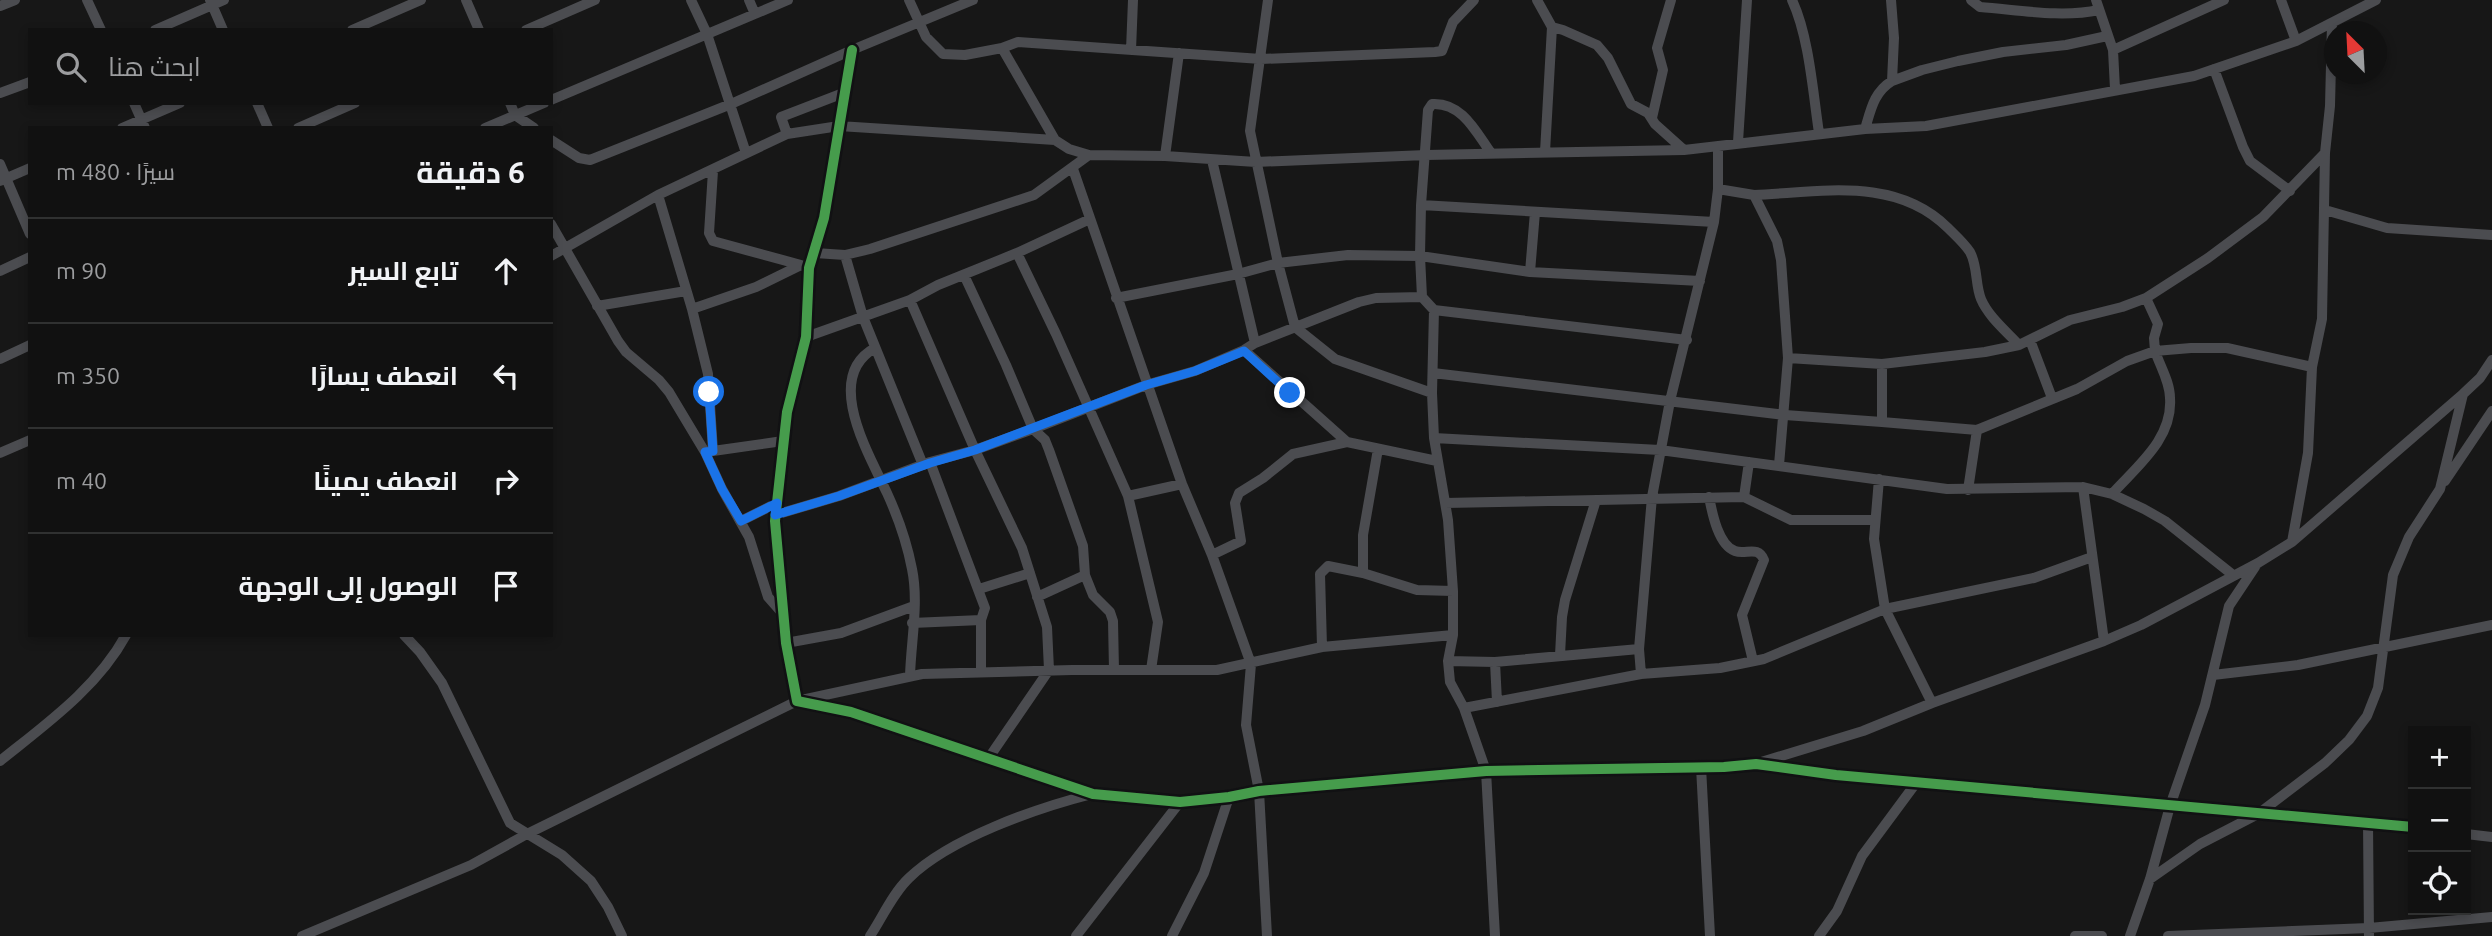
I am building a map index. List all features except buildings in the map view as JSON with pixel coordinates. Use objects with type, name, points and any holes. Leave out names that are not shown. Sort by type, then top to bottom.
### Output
[{"type":"street","points":[[0,6],[15,0]]},
{"type":"street","points":[[87,0],[100,28]]},
{"type":"street","points":[[159,28],[211,3],[224,0]]},
{"type":"street","points":[[357,28],[421,0]]},
{"type":"street","points":[[466,0],[478,28]]},
{"type":"street","points":[[531,28],[595,0]]},
{"type":"street","points":[[691,0],[707,34],[746,153]]},
{"type":"street","points":[[749,0],[755,14]]},
{"type":"street","points":[[553,99],[788,0]]},
{"type":"street","points":[[909,0],[932,46],[943,54],[965,55],[1018,42],[1261,59],[1442,51],[1453,22],[1474,0]]},
{"type":"street","points":[[553,140],[579,158],[590,160],[731,104],[973,0]]},
{"type":"street","points":[[1131,50],[1133,0]]},
{"type":"street","points":[[1268,0],[1250,131],[1295,327],[1335,359],[1432,393]]},
{"type":"street","points":[[1537,0],[1552,27],[1545,152]]},
{"type":"street","points":[[1652,118],[1662,70],[1657,48],[1671,0]]},
{"type":"street","points":[[1738,142],[1747,0]]},
{"type":"street","points":[[1792,0],[1808,63],[1819,133]]},
{"type":"street","points":[[1891,0],[1894,38],[1892,81]]},
{"type":"street","points":[[1971,0],[1980,7],[2074,14],[2098,5],[2113,50],[2115,89]]},
{"type":"street","points":[[2113,50],[2224,0]]},
{"type":"street","points":[[2281,0],[2296,41]]},
{"type":"street","points":[[2334,21],[2353,5],[2376,0]]},
{"type":"street","points":[[211,3],[222,28]]},
{"type":"street","points":[[1552,27],[1597,45],[1608,58],[1631,104],[1648,113],[1655,124],[1684,150]]},
{"type":"street","points":[[1002,48],[1055,140],[1069,149],[1089,155],[1165,156],[1256,162],[1491,153],[1684,150],[1865,128],[1926,126],[2115,89],[2167,82],[2296,41],[2324,27]]},
{"type":"street","points":[[1865,128],[1875,95],[1880,88],[1922,69],[1979,56],[2107,36]]},
{"type":"street","points":[[692,309],[805,267],[815,253],[824,218],[852,50]]},
{"type":"street","points":[[1165,156],[1179,53]]},
{"type":"street","points":[[2214,69],[2250,161],[2290,191]]},
{"type":"street","points":[[0,93],[28,83]]},
{"type":"street","points":[[2292,542],[2308,453],[2312,367],[2323,307],[2325,153],[2331,84]]},
{"type":"street","points":[[787,134],[781,117],[846,92]]},
{"type":"street","points":[[1491,153],[1463,114],[1451,106],[1432,104],[1428,110],[1420,256],[1422,297],[1434,310],[1686,340]]},
{"type":"street","points":[[135,105],[143,124],[176,105]]},
{"type":"street","points":[[258,105],[267,126]]},
{"type":"street","points":[[321,123],[352,105]]},
{"type":"street","points":[[511,105],[515,115],[531,126]]},
{"type":"street","points":[[490,126],[539,105]]},
{"type":"street","points":[[553,255],[658,195],[787,134],[839,126],[1055,140]]},
{"type":"street","points":[[1641,674],[1639,649],[1651,497],[1670,401],[1714,222],[1718,189],[1718,146]]},
{"type":"street","points":[[1788,358],[1882,364],[1949,357],[2024,342],[2070,320],[2146,298],[2238,237],[2290,191],[2325,153]]},
{"type":"street","points":[[815,253],[845,255],[894,242],[1034,195],[1089,155]]},
{"type":"street","points":[[1212,160],[1255,343]]},
{"type":"street","points":[[0,164],[3,180],[28,230]]},
{"type":"street","points":[[3,180],[28,169]]},
{"type":"street","points":[[1073,169],[1146,385],[1251,664],[1246,725],[1259,791],[1267,936]]},
{"type":"street","points":[[713,170],[709,233],[713,241],[805,267]]},
{"type":"street","points":[[1718,189],[1754,195],[1860,191],[1885,193],[1905,198],[1930,212],[1971,254],[1982,302],[2024,342],[2052,398]]},
{"type":"street","points":[[658,195],[708,374],[709,452]]},
{"type":"street","points":[[1754,195],[1777,241],[1781,260],[1788,358],[1779,465]]},
{"type":"street","points":[[1421,205],[1714,222]]},
{"type":"street","points":[[2325,210],[2387,228],[2492,235]]},
{"type":"street","points":[[1530,272],[1535,212]]},
{"type":"street","points":[[806,337],[910,300],[1090,219]]},
{"type":"street","points":[[553,228],[626,352],[659,380],[709,452],[722,489],[741,521],[757,559],[768,597],[783,614]]},
{"type":"street","points":[[1017,253],[1128,496],[1158,622],[1152,670]]},
{"type":"street","points":[[845,255],[875,348],[979,589],[985,608],[981,620],[981,673]]},
{"type":"street","points":[[1116,298],[1238,274],[1278,262],[1348,255],[1420,256],[1530,272],[1700,281]]},
{"type":"street","points":[[0,271],[28,258]]},
{"type":"street","points":[[797,701],[786,643],[776,509],[787,412],[806,337],[805,267]]},
{"type":"street","points":[[964,275],[1033,429],[1045,440],[1049,450],[1083,546],[1085,575],[1093,595],[1110,612],[1114,670]]},
{"type":"street","points":[[597,306],[686,291]]},
{"type":"street","points":[[741,521],[776,509],[839,496],[926,464],[975,450],[1146,385],[1195,371],[1244,351],[1255,343],[1359,302],[1376,298],[1422,297]]},
{"type":"street","points":[[2112,494],[2154,448],[2166,429],[2171,398],[2155,352],[2154,338],[2158,324],[2146,298]]},
{"type":"street","points":[[910,300],[975,450],[1022,548],[1046,627],[1049,670],[988,759]]},
{"type":"street","points":[[1434,310],[1434,438],[1445,503],[1453,591],[1453,635],[1448,661],[1450,682],[1464,708],[1486,771],[1495,936]]},
{"type":"street","points":[[0,359],[28,346]]},
{"type":"street","points":[[875,348],[863,355],[856,366],[852,384],[853,412],[857,431],[902,532],[913,571],[915,606],[910,676]]},
{"type":"street","points":[[1433,373],[1785,415],[1977,430],[2077,389],[2127,361],[2155,352],[2227,348],[2312,367]]},
{"type":"street","points":[[1244,351],[1347,442],[1437,461]]},
{"type":"street","points":[[2480,378],[2492,360]]},
{"type":"street","points":[[1882,364],[1882,422]]},
{"type":"street","points":[[1756,764],[1863,731],[2104,641],[2141,625],[2258,564],[2292,542],[2492,370]]},
{"type":"street","points":[[2440,489],[2463,394]]},
{"type":"street","points":[[2150,878],[2200,844],[2258,814],[2325,763],[2349,740],[2368,716],[2378,688],[2393,575],[2409,537],[2492,411]]},
{"type":"street","points":[[1968,490],[1977,430]]},
{"type":"street","points":[[1434,438],[1660,450],[1968,490],[2083,487],[2112,494],[2165,521],[2233,575]]},
{"type":"street","points":[[0,453],[28,441]]},
{"type":"street","points":[[709,452],[783,441]]},
{"type":"street","points":[[1212,555],[1241,541],[1235,503],[1239,493],[1293,454],[1347,442]]},
{"type":"street","points":[[1363,573],[1363,535],[1378,450]]},
{"type":"street","points":[[1744,497],[1749,462]]},
{"type":"street","points":[[1879,479],[1874,539],[1885,609],[1932,703]]},
{"type":"street","points":[[1128,496],[1182,484]]},
{"type":"street","points":[[2083,487],[2104,641]]},
{"type":"street","points":[[1709,497],[1717,529],[1731,549],[1735,552],[1756,551],[1762,555],[1763,560],[1742,615],[1753,661]]},
{"type":"street","points":[[1445,503],[1744,497],[1791,520],[1874,520]]},
{"type":"street","points":[[1560,655],[1565,600],[1596,500]]},
{"type":"street","points":[[1464,708],[1641,674],[1707,670],[1753,661],[1885,609],[2034,578],[2092,557]]},
{"type":"street","points":[[2130,936],[2205,705],[2229,606],[2258,564]]},
{"type":"street","points":[[1322,647],[1320,575],[1328,566],[1363,573],[1417,590],[1453,591]]},
{"type":"street","points":[[979,589],[1030,573]]},
{"type":"street","points":[[1037,597],[1085,575]]},
{"type":"street","points":[[786,643],[841,633],[915,606]]},
{"type":"street","points":[[912,623],[981,620]]},
{"type":"street","points":[[2213,675],[2298,664],[2492,625]]},
{"type":"street","points":[[302,936],[471,865],[527,834],[797,701],[910,676],[1049,670],[1217,670],[1322,647],[1453,635]]},
{"type":"street","points":[[0,761],[94,680],[111,660],[125,637]]},
{"type":"street","points":[[406,637],[442,683],[510,823],[562,855],[591,881],[622,936]]},
{"type":"street","points":[[1448,661],[1495,662],[1639,649]]},
{"type":"street","points":[[1495,662],[1497,702]]},
{"type":"street","points":[[797,701],[851,712],[1093,793],[1180,802],[1259,791],[1486,771],[1756,764],[1916,783],[2408,826]]},
{"type":"street","points":[[1701,767],[1710,936]]},
{"type":"street","points":[[1819,936],[1838,911],[1861,856],[1916,783]]},
{"type":"street","points":[[870,936],[907,879],[944,850],[1048,805],[1093,793]]},
{"type":"street","points":[[1172,936],[1203,873],[1229,797]]},
{"type":"street","points":[[1076,936],[1180,802]]},
{"type":"street","points":[[2368,822],[2369,932]]},
{"type":"street","points":[[2471,835],[2492,837]]},
{"type":"street","points":[[2168,936],[2369,932],[2492,917]]},
{"type":"street","points":[[2075,936],[2102,936]]},
{"type":"cycle path","points":[[852,50],[824,218],[809,268],[806,337],[787,412],[775,521],[786,643],[797,701],[851,712],[1093,794],[1180,802],[1259,791],[1486,771],[1724,767],[1756,764],[1836,775],[2408,827]]},
{"type":"route","points":[[709,392],[713,451],[705,452],[741,521],[777,503],[775,515],[839,496],[879,480],[975,450],[1244,351],[1290,393]]}]
